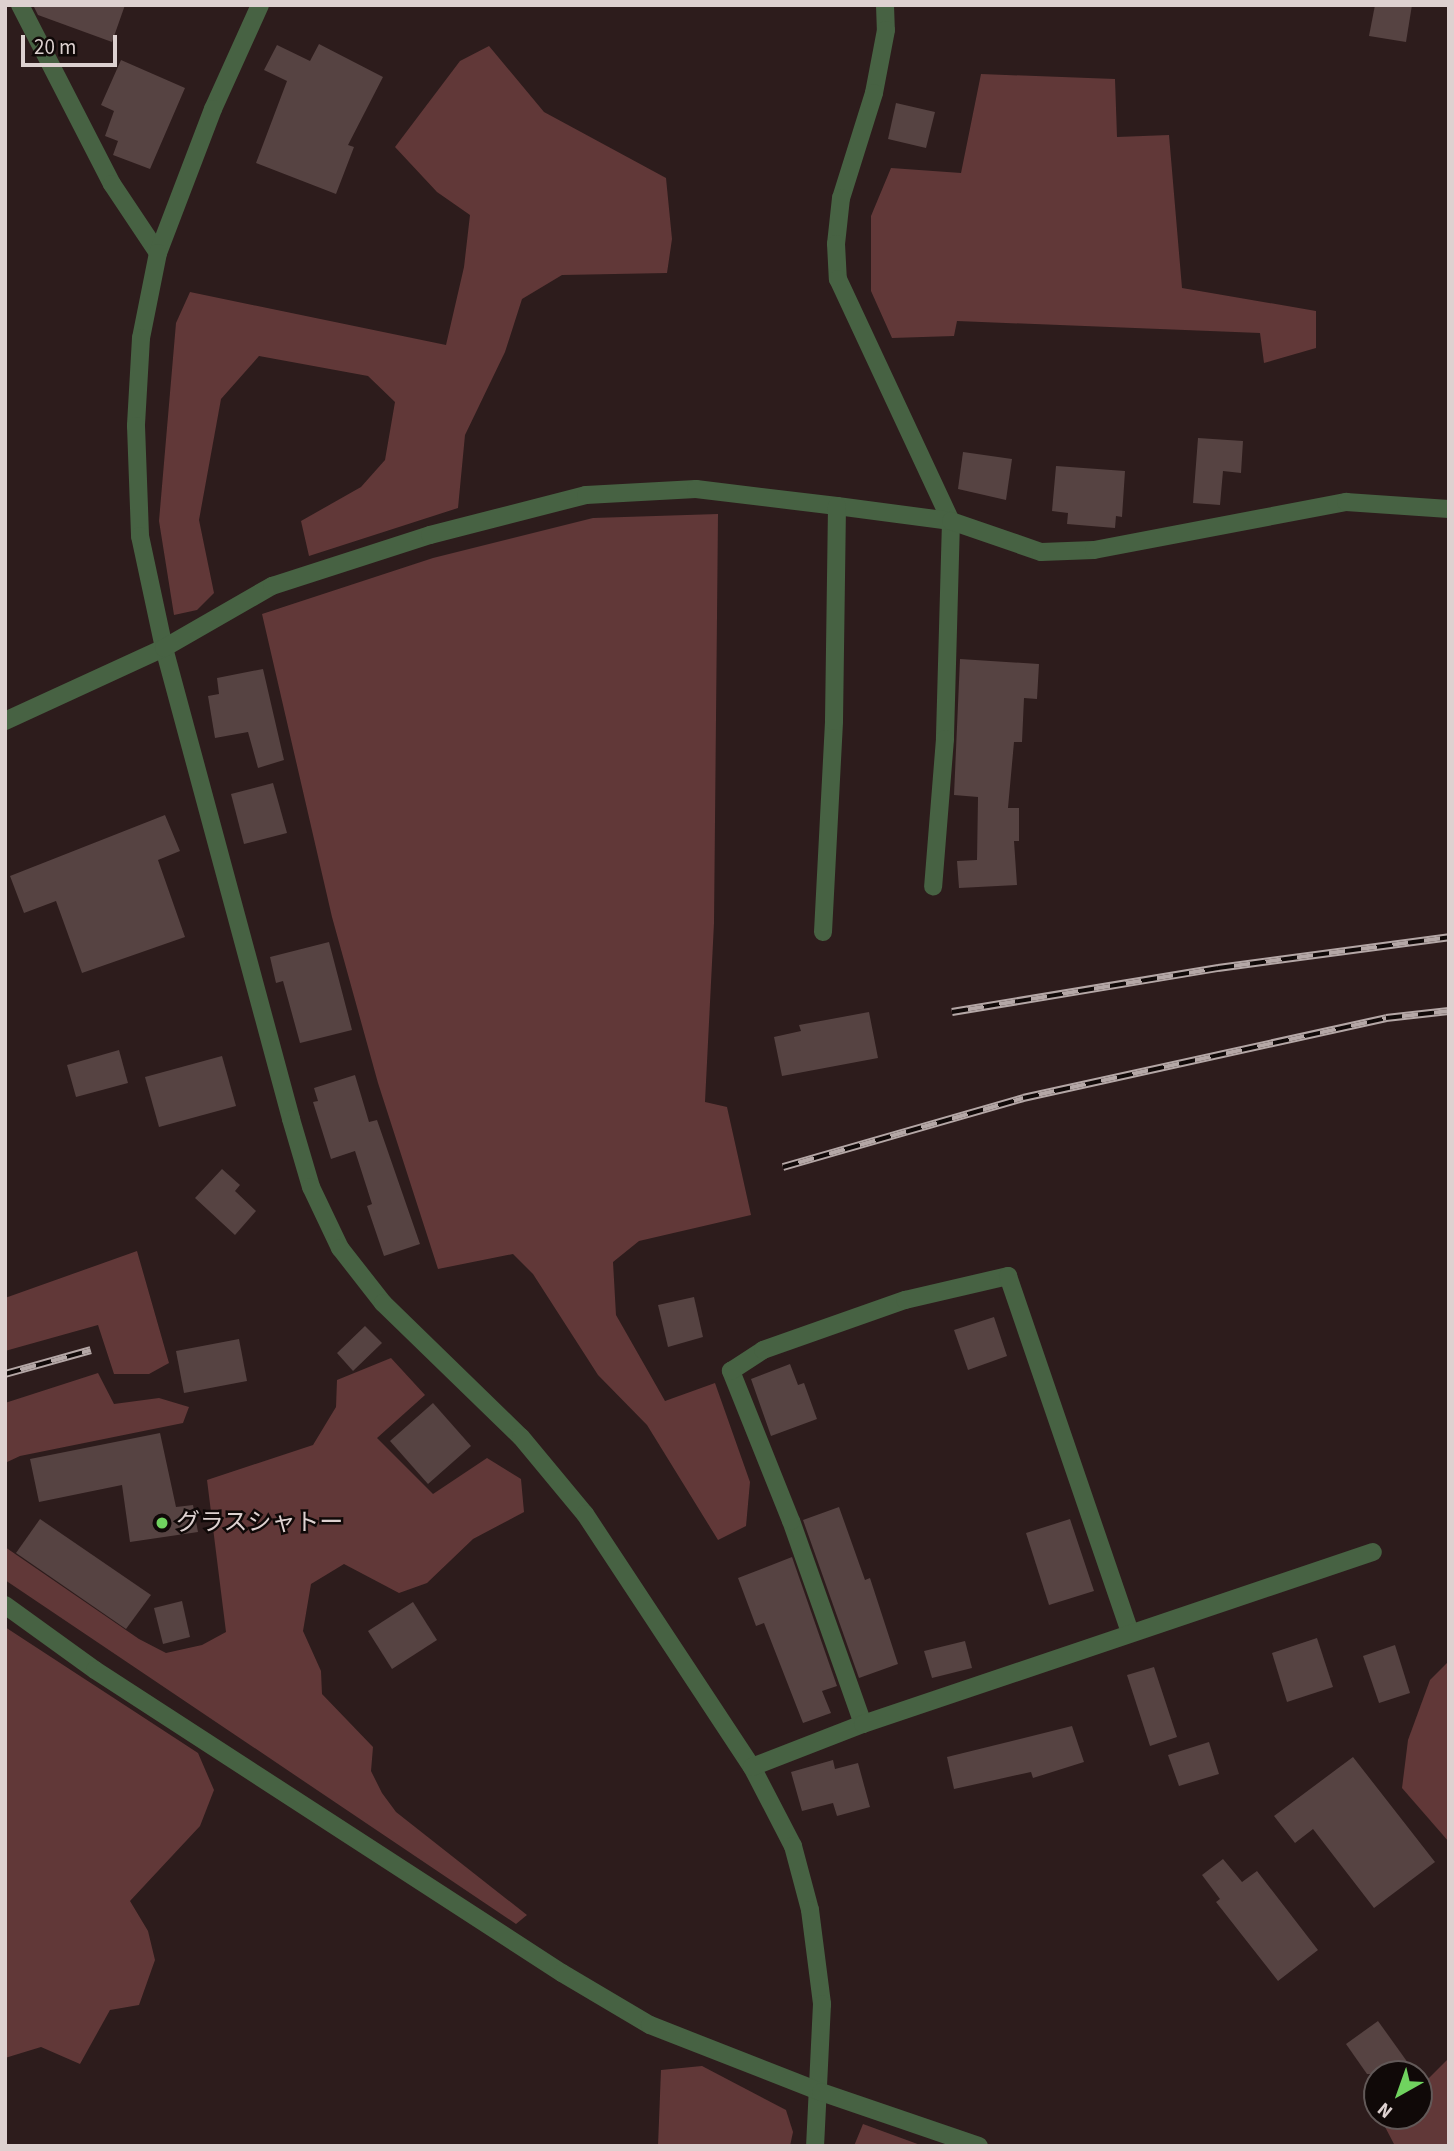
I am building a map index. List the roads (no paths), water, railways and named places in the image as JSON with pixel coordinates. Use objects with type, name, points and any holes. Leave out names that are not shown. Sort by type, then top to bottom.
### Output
[{"type":"street","points":[[20,5],[112,184],[158,253]]},
{"type":"street","points":[[260,5],[212,109],[158,253],[141,338],[136,426],[140,536],[164,648],[290,1119],[311,1187],[340,1248],[383,1303],[521,1437],[585,1514],[752,1767],[793,1846],[810,1910],[822,2004],[821,2092],[815,2146]]},
{"type":"street","points":[[885,5],[886,30],[874,93],[841,198],[836,244],[838,279],[951,521],[945,739],[933,887]]},
{"type":"street","points":[[5,721],[164,648],[272,586],[430,535],[586,495],[696,489],[837,506],[951,521],[1041,552],[1094,550],[1346,502],[1449,509]]},
{"type":"street","points":[[823,932],[834,721],[837,506]]},
{"type":"street","points":[[863,1724],[817,1606],[791,1521],[731,1371],[763,1350],[905,1300],[1008,1276],[1130,1633]]},
{"type":"street","points":[[752,1767],[863,1724],[1373,1552]]},
{"type":"street","points":[[5,1605],[94,1670],[562,1973],[650,2025],[821,2092],[979,2146]]},
{"type":"railway","points":[[952,1012],[1218,968],[1449,937]]},
{"type":"railway","points":[[783,1167],[1023,1098],[1386,1018],[1449,1011]]},
{"type":"railway","points":[[5,1374],[91,1350]]},
{"type":"place","name":"グラスシャトー","points":[[162,1523]]}]
